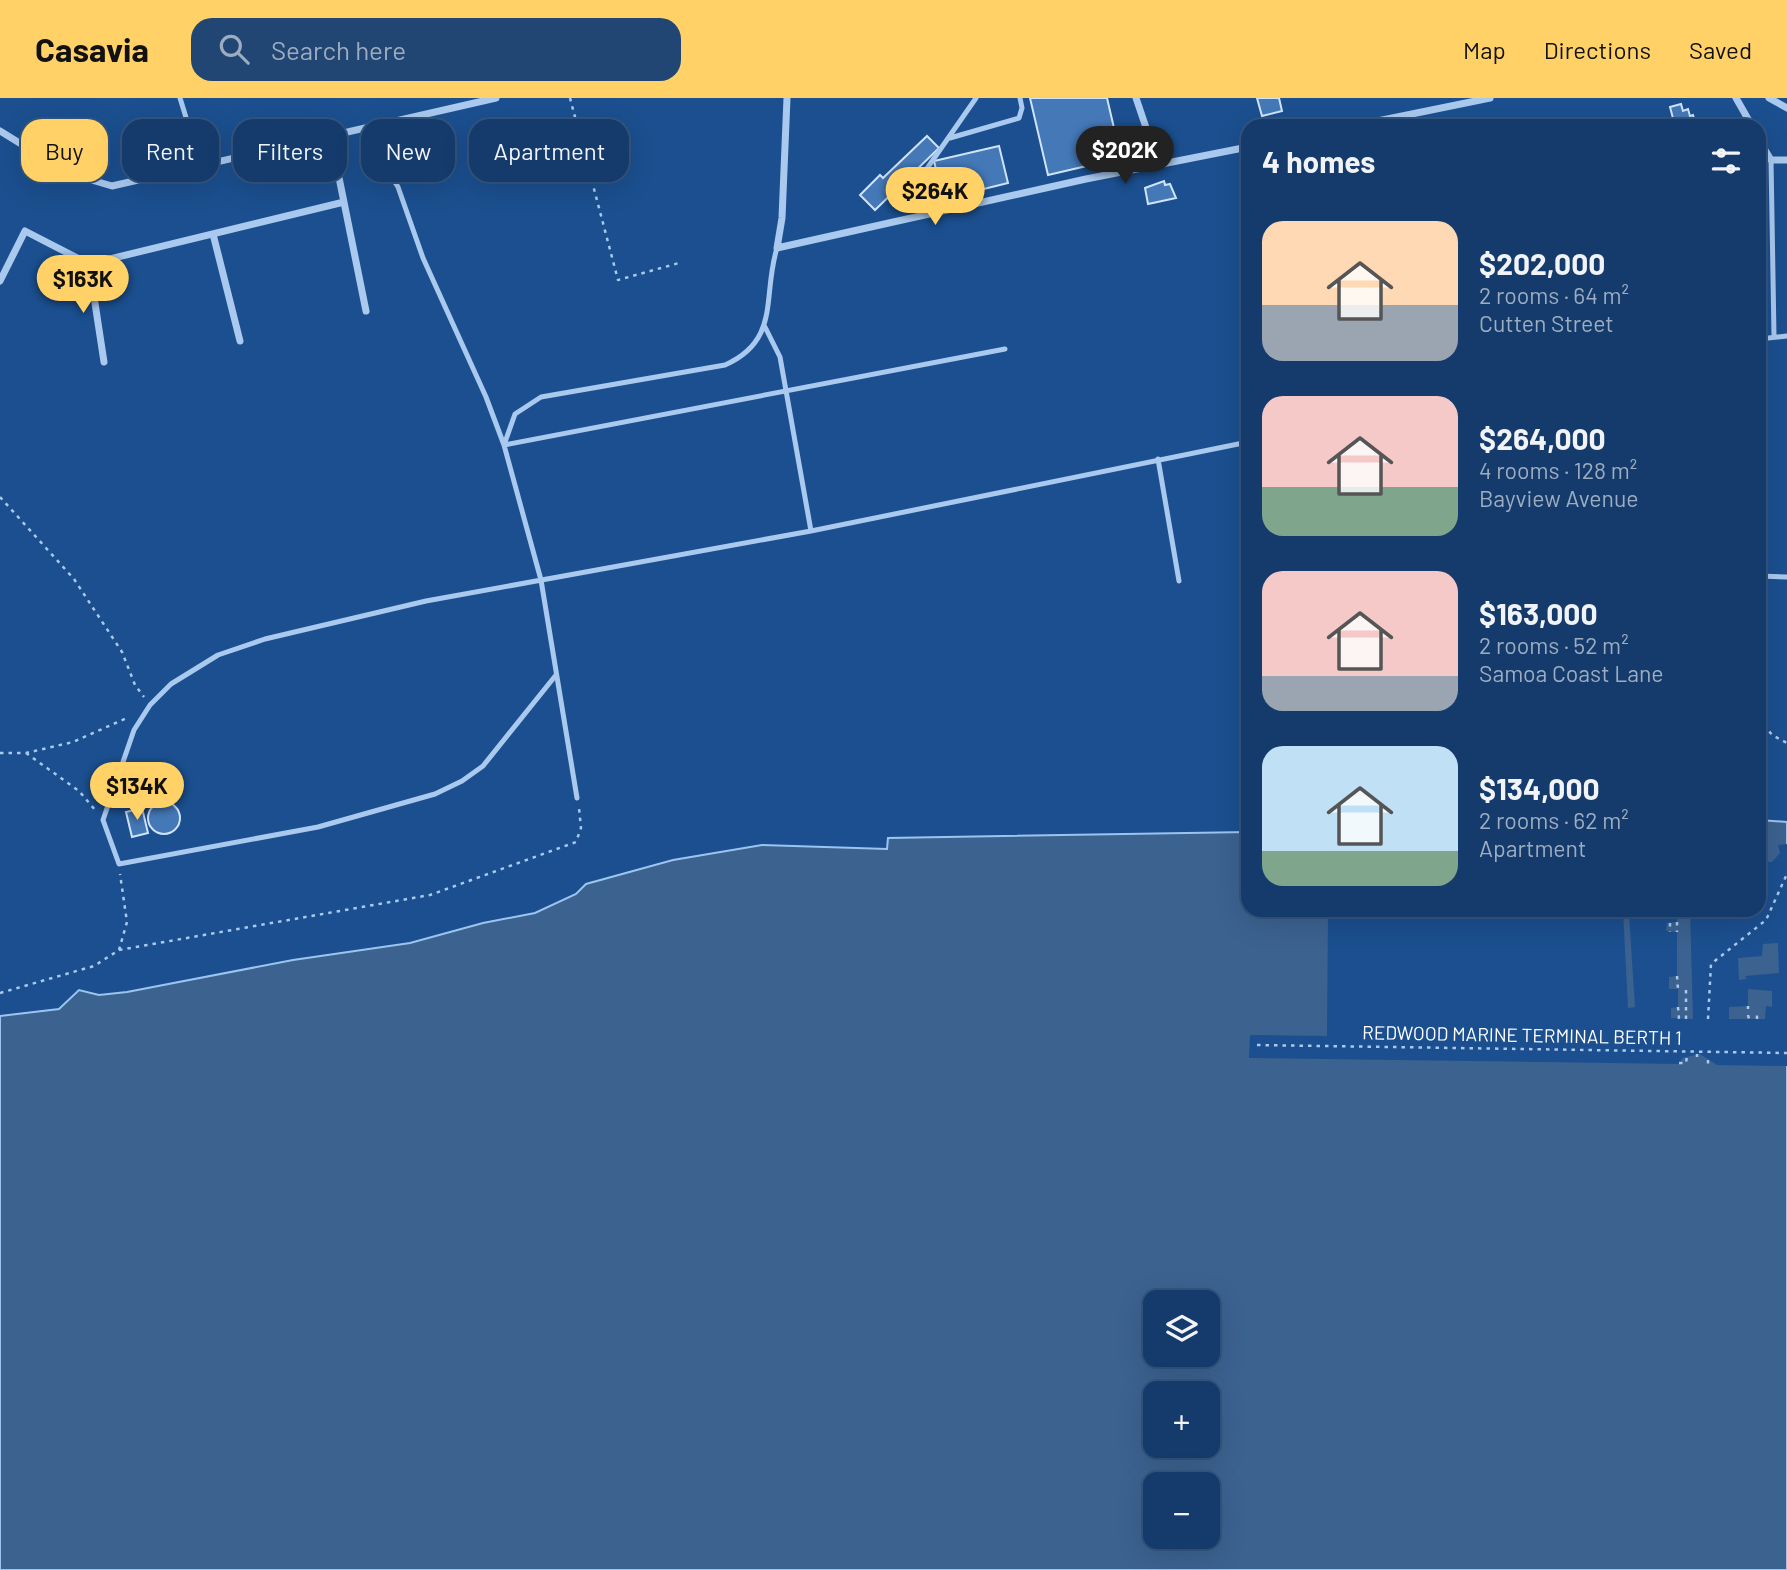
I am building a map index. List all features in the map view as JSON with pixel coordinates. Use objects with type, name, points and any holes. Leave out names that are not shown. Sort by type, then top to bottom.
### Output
[{"type":"street","points":[[411,119],[496,98]]},
{"type":"street","points":[[787,98],[782,218],[778,247],[1086,179],[1241,149]]},
{"type":"street","points":[[1136,98],[1159,166]]},
{"type":"street","points":[[1387,119],[1490,98]]},
{"type":"street","points":[[1736,98],[1748,119]]},
{"type":"street","points":[[1769,98],[1787,108]]},
{"type":"street","points":[[0,131],[68,173],[113,186],[131,182]]},
{"type":"street","points":[[1766,152],[1771,160],[1787,160]]},
{"type":"street","points":[[340,182],[366,311]]},
{"type":"street","points":[[0,281],[25,231],[89,264],[344,202]]},
{"type":"street","points":[[214,234],[240,341]]},
{"type":"street","points":[[89,264],[104,362]]},
{"type":"lane","points":[[180,98],[186,119]]},
{"type":"lane","points":[[924,215],[919,180],[975,98]]},
{"type":"lane","points":[[950,138],[1019,118],[1022,108],[1020,98]]},
{"type":"lane","points":[[1771,160],[1774,336]]},
{"type":"lane","points":[[395,182],[423,258],[486,397],[504,445],[541,580],[577,798]]},
{"type":"lane","points":[[504,445],[515,414],[541,397],[725,365],[745,356],[756,344],[765,327],[772,266],[778,247]]},
{"type":"lane","points":[[765,327],[780,358],[788,391],[811,531]]},
{"type":"lane","points":[[1766,338],[1787,336]]},
{"type":"lane","points":[[504,445],[1005,349]]},
{"type":"lane","points":[[556,675],[482,766],[462,781],[435,794],[318,827],[119,864],[103,820],[134,730],[150,705],[171,684],[195,666],[265,639],[426,601],[811,531],[1241,443]]},
{"type":"lane","points":[[1157,459],[1179,581]]},
{"type":"lane","points":[[1766,576],[1787,577]]},
{"type":"path","points":[[570,98],[618,280],[679,263]]},
{"type":"path","points":[[0,497],[74,579],[122,652],[135,685],[150,705],[73,742],[26,753],[0,753]]},
{"type":"path","points":[[1766,728],[1772,736],[1787,743]]},
{"type":"path","points":[[26,753],[79,791],[103,820]]},
{"type":"path","points":[[0,993],[94,966],[119,950],[430,895],[576,842],[581,828],[577,798]]},
{"type":"path","points":[[119,864],[127,922],[119,950]]},
{"type":"path","points":[[1708,1019],[1711,964],[1766,920],[1787,874]]},
{"type":"path","points":[[1677,922],[1677,932]]},
{"type":"path","points":[[1670,923],[1670,932]]},
{"type":"path","points":[[1677,976],[1678,989]]},
{"type":"path","points":[[1685,990],[1686,1019]]},
{"type":"path","points":[[1678,1007],[1679,1019]]},
{"type":"path","name":"REDWOOD MARINE TERMINAL BERTH 1","points":[[1257,1045],[1787,1053]]},
{"type":"path","points":[[1679,1063],[1686,1063],[1687,1055]]},
{"type":"water","points":[[1766,820],[1787,822],[1787,1570],[0,1570],[0,1016],[59,1009],[79,990],[99,995],[127,992],[293,960],[410,943],[483,923],[535,913],[576,894],[586,884],[673,860],[762,845],[887,849],[888,838],[1241,832],[1241,917],[1766,917]]},
{"type":"pier","points":[[1787,844],[1787,1066],[1717,1065],[1700,1054],[1682,1058],[1680,1064],[1249,1058],[1250,1035],[1327,1036],[1328,917],[1623,917],[1628,1008],[1635,1007],[1629,917],[1677,917],[1677,922],[1667,923],[1666,931],[1677,932],[1677,976],[1669,977],[1669,989],[1678,989],[1678,1007],[1671,1008],[1671,1018],[1693,1019],[1690,917],[1766,917],[1766,862],[1772,862],[1780,853],[1778,845]],"holes":[[[1778,943],[1779,973],[1745,976],[1747,979],[1739,980],[1738,958],[1762,956],[1763,944]],[[1748,989],[1772,991],[1772,1007],[1766,1006],[1765,1019],[1729,1019],[1729,1007],[1748,1006]]]},
{"type":"building","points":[[1030,98],[1107,98],[1121,158],[1048,175]]},
{"type":"building","points":[[1257,98],[1279,98],[1282,111],[1262,116]]},
{"type":"building","points":[[1681,104],[1683,111],[1688,109],[1694,119],[1673,119],[1670,107]]},
{"type":"building","points":[[927,136],[939,148],[875,210],[860,195],[880,175],[883,178]]},
{"type":"building","points":[[999,146],[1008,183],[943,199],[934,161]]},
{"type":"building","points":[[1164,181],[1165,185],[1170,184],[1176,198],[1148,204],[1145,188]]},
{"type":"building","points":[[164,802],[175,807],[180,818],[175,829],[164,834],[153,829],[148,818],[153,807]]},
{"type":"building","points":[[142,808],[148,833],[132,837],[126,812]]}]
